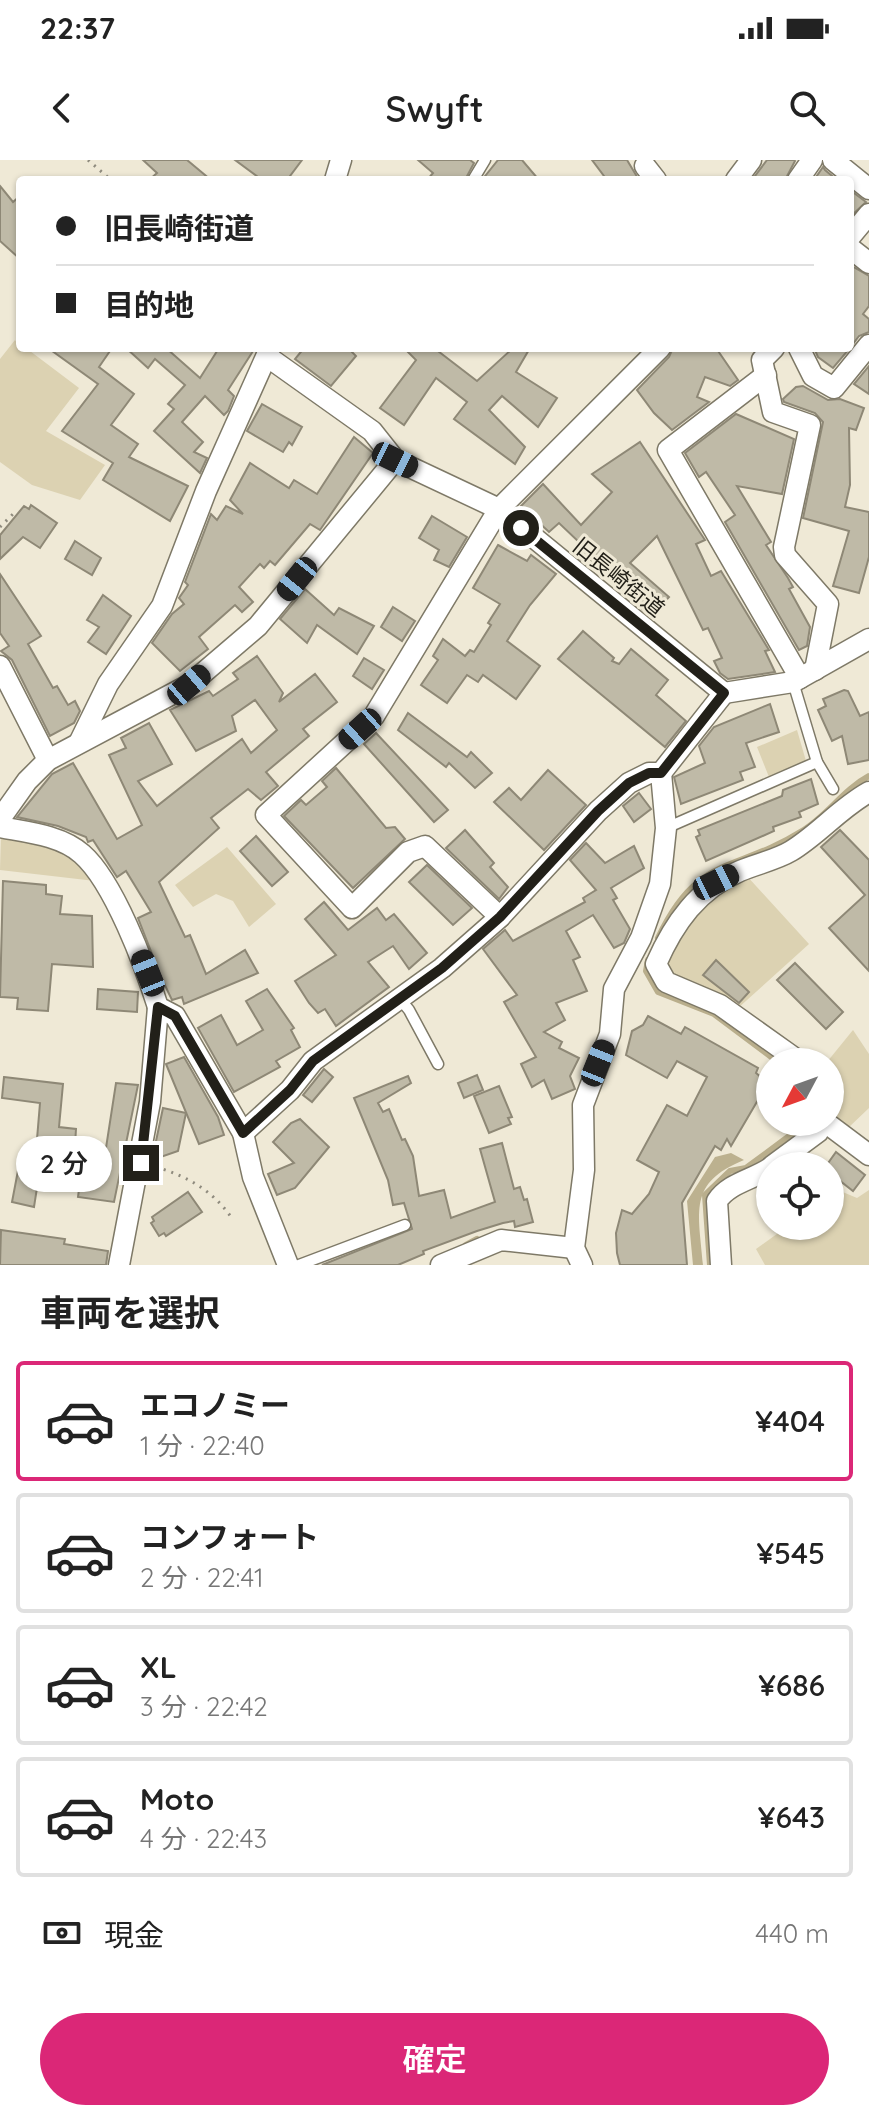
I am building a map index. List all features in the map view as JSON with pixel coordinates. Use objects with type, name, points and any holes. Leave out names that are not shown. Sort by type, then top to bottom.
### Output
[{"type":"street","points":[[833,160],[853,176]]},
{"type":"street","points":[[854,232],[869,214]]},
{"type":"street","points":[[801,352],[813,376],[834,388],[869,345]]},
{"type":"street","points":[[0,819],[27,781],[48,760],[189,685],[258,626],[395,460],[372,431],[269,352],[206,491],[162,606],[108,684],[80,741]]},
{"type":"street","points":[[500,917],[425,846],[408,852],[352,908],[266,815],[374,716],[499,509],[656,352]]},
{"type":"street","points":[[770,352],[762,360],[773,412],[810,425],[784,547],[785,555],[828,604],[803,677]]},
{"type":"street","points":[[766,375],[668,450],[803,677]]},
{"type":"street","name":"旧長崎街道","points":[[395,460],[499,509],[724,693]]},
{"type":"street","points":[[441,1265],[501,1240],[578,1256],[586,1093],[610,1034],[614,989],[641,938],[660,884],[666,828],[661,773],[724,693],[803,677],[869,639]]},
{"type":"street","points":[[0,666],[48,760]]},
{"type":"street","points":[[243,1133],[290,1090],[313,1061],[400,999],[500,917],[598,811],[629,783],[649,773],[661,773]]},
{"type":"street","points":[[780,1048],[720,1005],[666,982],[656,964],[688,908],[703,892],[735,873],[789,852],[850,802],[869,792]]},
{"type":"street","points":[[0,827],[52,838],[82,854],[131,933],[158,1007],[141,1163],[119,1265]]},
{"type":"street","points":[[641,938],[662,949]]},
{"type":"street","points":[[158,1007],[175,1016],[243,1133],[253,1177],[288,1265]]},
{"type":"street","points":[[791,1152],[813,1136]]},
{"type":"street","points":[[843,1136],[869,1155]]},
{"type":"street","points":[[721,1265],[717,1201],[730,1187],[756,1178]]},
{"type":"lane","points":[[803,677],[817,762],[833,789]]},
{"type":"lane","points":[[666,828],[817,762]]},
{"type":"lane","points":[[400,999],[438,1064]]},
{"type":"lane","points":[[299,1265],[405,1225]]},
{"type":"path","points":[[88,160],[106,176]]},
{"type":"path","points":[[0,527],[14,513]]},
{"type":"path","points":[[141,1163],[174,1172],[216,1196],[231,1217]]},
{"type":"shaded area","points":[[15,340],[16,352],[31,352],[79,388],[46,431],[105,465],[80,500],[32,485],[0,462],[0,359]]},
{"type":"shaded area","points":[[797,730],[806,761],[769,777],[757,747]]},
{"type":"shaded area","points":[[1,836],[54,847],[73,859],[95,881],[0,870]]},
{"type":"shaded area","points":[[227,847],[276,904],[249,927],[233,901],[216,894],[193,907],[175,885]]},
{"type":"shaded area","points":[[746,875],[809,944],[737,1009],[700,985],[670,976],[663,962],[694,907]]},
{"type":"shaded area","points":[[853,1030],[869,1054],[869,1108],[848,1128],[844,1124],[844,1048],[838,1048]]},
{"type":"shaded area","points":[[731,1153],[744,1160],[726,1169],[705,1189],[699,1215],[703,1265],[693,1265],[687,1201],[715,1157]]},
{"type":"shaded area","points":[[869,1190],[869,1265],[765,1265],[756,1249],[769,1240],[844,1240],[844,1193],[857,1198]]},
{"type":"building","points":[[143,160],[187,160],[206,176],[154,176],[157,173]]},
{"type":"building","points":[[235,160],[302,160],[290,176],[257,176]]},
{"type":"building","points":[[418,160],[470,160],[474,163],[467,176],[430,176],[433,173]]},
{"type":"building","points":[[498,160],[522,160],[536,176],[485,176]]},
{"type":"building","points":[[592,160],[627,160],[637,176],[604,176]]},
{"type":"building","points":[[767,160],[795,161],[787,176],[755,176]]},
{"type":"building","points":[[823,167],[832,176],[817,176]]},
{"type":"building","points":[[0,186],[13,202],[16,199],[16,255],[0,241]]},
{"type":"building","points":[[854,193],[866,202],[854,213]]},
{"type":"building","points":[[854,267],[869,276],[869,306],[863,314],[869,319],[869,332],[859,336],[854,343]]},
{"type":"building","points":[[54,352],[109,352],[99,367],[134,394],[111,425],[138,444],[129,457],[188,486],[170,521],[103,480],[113,463],[62,431],[98,384]]},
{"type":"building","points":[[130,352],[171,352],[200,378],[216,352],[252,352],[228,390],[234,396],[224,415],[205,396],[182,422],[203,442],[194,452],[207,458],[200,473],[154,431],[174,409],[168,404],[185,385],[155,359],[148,368]]},
{"type":"building","points":[[301,352],[352,352],[356,356],[331,386],[295,359]]},
{"type":"building","points":[[408,352],[439,352],[477,381],[509,352],[528,352],[516,372],[557,398],[538,427],[502,396],[489,410],[525,447],[515,464],[454,419],[467,402],[436,378],[404,425],[380,408],[416,360]]},
{"type":"building","points":[[671,352],[719,352],[738,380],[730,386],[705,377],[697,397],[709,402],[672,430],[637,390]]},
{"type":"building","points":[[816,352],[847,352],[833,368]]},
{"type":"building","points":[[869,366],[869,394],[854,384]]},
{"type":"building","points":[[803,386],[828,400],[840,399],[864,408],[856,430],[849,428],[850,485],[845,507],[869,512],[869,557],[859,593],[833,586],[849,531],[803,518],[823,422],[815,413],[783,399],[796,387]]},
{"type":"building","points":[[262,404],[302,427],[292,445],[289,442],[283,452],[247,431]]},
{"type":"building","points":[[736,414],[794,439],[782,494],[737,486],[771,542],[766,545],[793,587],[789,589],[810,627],[807,646],[799,650],[725,522],[735,515],[706,472],[699,477],[685,453]]},
{"type":"building","points":[[354,437],[373,453],[320,530],[310,524],[275,565],[270,561],[264,568],[260,564],[239,587],[253,602],[242,612],[235,605],[199,637],[208,649],[180,671],[152,643],[172,614],[184,604],[179,598],[188,585],[185,582],[211,514],[217,520],[226,506],[243,514],[230,500],[250,463],[289,488],[294,480],[317,494]]},
{"type":"building","points":[[640,442],[705,540],[696,544],[711,576],[721,571],[769,650],[765,651],[775,672],[728,679],[720,673],[714,661],[722,658],[708,628],[703,630],[657,536],[630,563],[669,597],[655,612],[651,609],[647,613],[590,560],[586,564],[573,552],[580,543],[559,523],[549,532],[521,506],[543,484],[581,525],[612,492],[592,474]]},
{"type":"building","points":[[31,505],[57,523],[40,548],[23,537],[0,559],[0,535],[24,506],[29,509]]},
{"type":"building","points":[[432,516],[467,537],[449,567],[434,560],[439,550],[419,538]]},
{"type":"building","points":[[75,541],[101,558],[92,575],[65,559]]},
{"type":"building","points":[[498,545],[527,561],[531,555],[556,574],[530,605],[507,641],[540,666],[516,699],[483,675],[478,682],[467,675],[447,703],[421,685],[438,660],[433,656],[443,639],[465,656],[470,650],[474,652],[491,625],[488,623],[500,604],[473,588]]},
{"type":"building","points":[[0,574],[41,636],[28,644],[53,688],[57,686],[68,705],[75,701],[80,711],[74,723],[50,736],[12,660],[1,651],[9,646],[0,633]]},
{"type":"building","points":[[305,589],[334,615],[339,608],[374,626],[357,654],[317,625],[307,643],[280,619]]},
{"type":"building","points":[[103,595],[131,616],[106,654],[88,642],[99,627],[87,620]]},
{"type":"building","points":[[393,607],[415,621],[402,641],[381,627]]},
{"type":"building","points":[[583,631],[614,658],[612,661],[619,664],[631,649],[668,680],[656,695],[686,721],[665,747],[558,659]]},
{"type":"building","points":[[257,656],[283,693],[279,702],[315,674],[337,702],[303,729],[309,736],[266,772],[278,786],[261,800],[248,789],[211,818],[219,828],[159,882],[185,937],[190,935],[206,974],[245,950],[258,973],[184,1004],[182,997],[172,1000],[161,977],[138,918],[151,912],[126,871],[117,877],[93,840],[88,842],[86,837],[58,826],[17,817],[52,774],[73,763],[117,839],[142,825],[109,755],[126,748],[121,738],[149,723],[172,764],[138,781],[157,806],[242,739],[251,753],[277,730],[255,700],[232,716],[236,731],[196,751],[170,710],[209,691],[213,696],[238,679],[233,673]]},
{"type":"building","points":[[364,658],[384,670],[372,689],[353,676]]},
{"type":"building","points":[[848,691],[860,716],[869,712],[869,760],[848,764],[842,736],[832,741],[818,710],[826,706],[823,699]]},
{"type":"building","points":[[770,704],[779,732],[746,743],[755,767],[740,772],[743,780],[681,804],[674,777],[705,763],[699,746],[714,727]]},
{"type":"building","points":[[408,713],[467,757],[471,752],[492,773],[475,788],[449,763],[446,767],[398,730]]},
{"type":"building","points":[[376,733],[448,810],[434,822],[364,744]]},
{"type":"building","points":[[336,768],[386,828],[395,827],[405,839],[353,888],[284,816],[301,800],[306,805],[327,787],[322,781]]},
{"type":"building","points":[[548,770],[586,805],[544,850],[494,802],[509,788],[521,800]]},
{"type":"building","points":[[811,779],[818,804],[799,812],[801,817],[773,827],[774,831],[706,861],[696,837],[700,835],[698,830],[782,796],[783,790]]},
{"type":"building","points":[[639,793],[651,809],[634,822],[623,806]]},
{"type":"building","points":[[465,830],[494,863],[490,867],[508,887],[499,899],[446,848]]},
{"type":"building","points":[[840,830],[869,860],[869,971],[829,928],[865,895],[821,847]]},
{"type":"building","points":[[256,836],[288,872],[272,886],[240,851]]},
{"type":"building","points":[[586,843],[605,863],[634,846],[644,868],[611,888],[617,898],[613,900],[630,929],[624,943],[614,948],[593,915],[566,931],[580,957],[573,960],[587,991],[556,1003],[565,1020],[544,1032],[562,1042],[559,1048],[579,1058],[570,1076],[575,1089],[552,1099],[544,1080],[532,1087],[521,1064],[536,1057],[504,1002],[517,995],[483,949],[505,930],[513,941],[585,902],[583,898],[596,890],[570,860]]},
{"type":"building","points":[[427,865],[472,908],[453,925],[409,882]]},
{"type":"building","points":[[3,881],[46,885],[46,894],[62,896],[60,914],[92,916],[93,967],[52,964],[48,1011],[17,1009],[18,998],[0,997]]},
{"type":"building","points":[[324,902],[348,930],[377,908],[386,920],[394,914],[427,953],[409,969],[393,946],[368,962],[389,987],[336,1026],[325,1009],[318,1013],[295,981],[336,955],[305,919]]},
{"type":"building","points":[[716,960],[749,992],[739,1003],[703,975]]},
{"type":"building","points":[[795,963],[843,1012],[826,1029],[777,980]]},
{"type":"building","points":[[98,989],[138,992],[137,1012],[97,1009]]},
{"type":"building","points":[[267,989],[294,1028],[291,1030],[300,1047],[276,1061],[280,1067],[234,1092],[198,1028],[221,1015],[237,1045],[263,1030],[246,1001]]},
{"type":"building","points":[[648,1016],[681,1034],[685,1027],[756,1067],[756,1103],[731,1146],[727,1139],[721,1150],[715,1146],[682,1203],[687,1265],[620,1265],[617,1253],[616,1233],[622,1210],[632,1214],[649,1194],[659,1172],[637,1160],[667,1105],[687,1116],[707,1077],[677,1061],[667,1078],[626,1055],[632,1031],[643,1025]]},
{"type":"building","points":[[184,1057],[218,1117],[224,1135],[199,1144],[166,1064]]},
{"type":"building","points":[[324,1069],[333,1077],[312,1102],[303,1095]]},
{"type":"building","points":[[477,1075],[483,1090],[464,1098],[458,1083]]},
{"type":"building","points":[[408,1076],[411,1083],[378,1103],[383,1112],[389,1109],[402,1140],[405,1139],[413,1156],[419,1196],[444,1190],[451,1218],[495,1202],[480,1149],[502,1143],[514,1189],[520,1187],[524,1200],[527,1199],[533,1222],[515,1227],[514,1221],[477,1231],[423,1251],[424,1254],[398,1265],[322,1265],[412,1229],[404,1203],[393,1205],[388,1180],[354,1098]]},
{"type":"building","points":[[4,1077],[63,1084],[59,1127],[76,1129],[75,1145],[106,1148],[116,1083],[138,1085],[114,1202],[78,1197],[80,1182],[39,1175],[34,1207],[12,1202],[20,1160],[35,1163],[40,1103],[2,1098]]},
{"type":"building","points":[[499,1086],[512,1117],[508,1118],[511,1124],[489,1133],[474,1096]]},
{"type":"building","points":[[163,1108],[186,1113],[178,1151],[152,1160]]},
{"type":"building","points":[[300,1119],[329,1147],[295,1188],[277,1195],[268,1174],[294,1163],[273,1142],[291,1123]]},
{"type":"building","points":[[844,1158],[865,1175],[853,1191],[844,1184]]},
{"type":"building","points":[[188,1192],[202,1212],[166,1236],[164,1233],[159,1236],[151,1223],[154,1221],[152,1217]]},
{"type":"building","points":[[1,1230],[65,1239],[64,1244],[108,1251],[106,1265],[0,1265]]},
{"type":"waterway","points":[[658,938],[673,911],[703,878],[802,831],[869,776]]},
{"type":"waterway","points":[[648,960],[646,971],[658,992],[714,1014],[759,1048]]},
{"type":"waterway","points":[[710,1265],[705,1195],[730,1171],[746,1168],[789,1136]]},
{"type":"waterway","points":[[466,1245],[477,1239]]},
{"type":"route","points":[[141,1163],[158,1007],[175,1016],[243,1133],[290,1090],[313,1061],[442,968],[500,917],[598,811],[629,783],[649,773],[661,773],[724,693],[521,528]]}]
